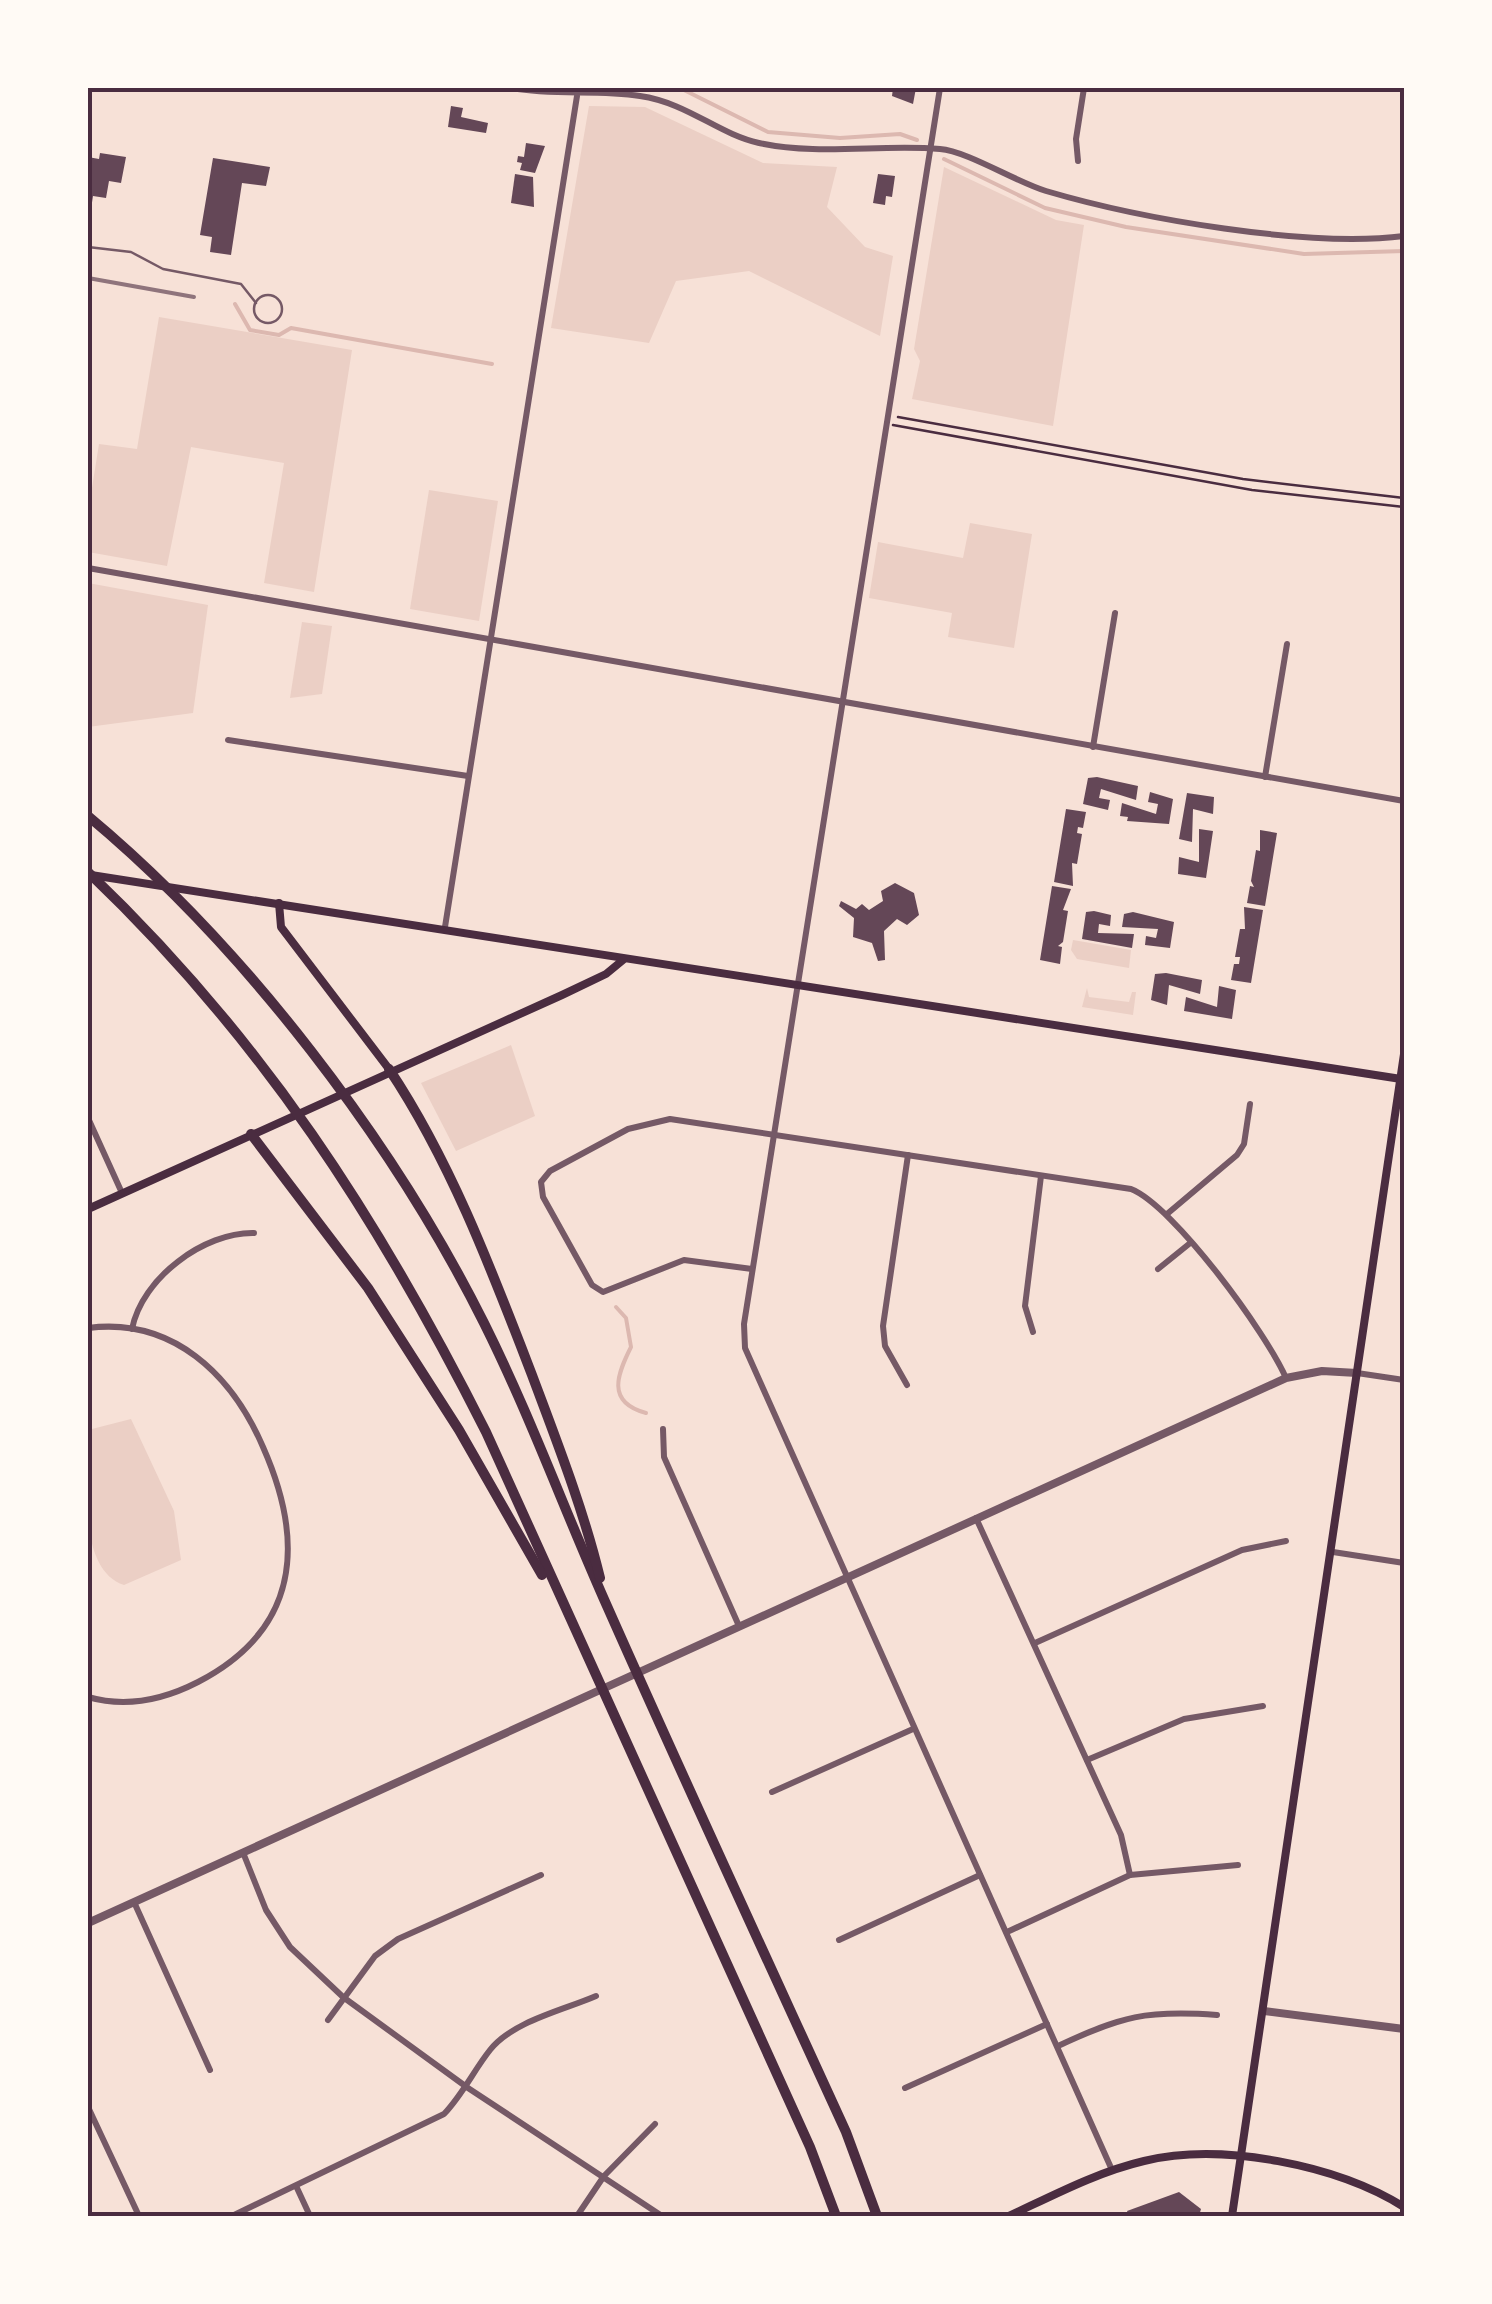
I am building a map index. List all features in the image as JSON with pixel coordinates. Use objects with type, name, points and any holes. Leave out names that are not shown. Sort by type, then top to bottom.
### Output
[{"type":"highway","points":[[88,816],[205,929],[316,1059],[421,1209],[483,1322],[846,2132],[877,2216]]},
{"type":"highway","points":[[88,873],[208,996],[275,1080],[324,1146],[436,1334],[486,1432],[569,1623],[810,2146],[836,2216]]},
{"type":"highway","points":[[389,1069],[464,1210],[512,1324],[586,1518],[608,1608]]},
{"type":"highway","points":[[251,1134],[368,1288],[459,1430],[569,1623]]},
{"type":"main road","points":[[88,873],[1402,1079]]},
{"type":"main road","points":[[279,903],[281,927],[389,1069]]},
{"type":"main road","points":[[88,1209],[389,1069],[602,976],[624,960]]},
{"type":"main road","points":[[1232,2216],[1404,1054]]},
{"type":"main road","points":[[1009,2216],[1112,2170],[1172,2156],[1241,2158],[1354,2180],[1404,2212]]},
{"type":"street","points":[[512,88],[576,96],[624,94],[667,102],[746,139],[775,146],[940,149],[1081,201],[1154,216],[1343,240],[1404,236]]},
{"type":"street","points":[[940,88],[744,1324],[750,1366],[1112,2170]]},
{"type":"street","points":[[1078,161],[1076,139],[1084,88]]},
{"type":"street","points":[[446,927],[576,96]]},
{"type":"street","points":[[88,568],[1404,800]]},
{"type":"street","points":[[1093,748],[1115,614]]},
{"type":"street","points":[[1265,777],[1287,644]]},
{"type":"street","points":[[228,740],[468,776]]},
{"type":"street","points":[[1166,1214],[1237,1155],[1244,1144],[1250,1104]]},
{"type":"street","points":[[88,1118],[122,1193]]},
{"type":"street","points":[[752,1269],[684,1260],[610,1292],[596,1290],[543,1197],[542,1182],[550,1170],[649,1122],[670,1119],[1131,1188],[1166,1214],[1265,1336],[1286,1378]]},
{"type":"street","points":[[907,1385],[885,1346],[883,1326],[908,1155]]},
{"type":"street","points":[[1032,1332],[1025,1306],[1041,1176]]},
{"type":"street","points":[[132,1330],[151,1291],[178,1264],[234,1233],[254,1233]]},
{"type":"street","points":[[1158,1269],[1189,1244]]},
{"type":"street","points":[[88,1328],[132,1330],[162,1337],[192,1352],[234,1391],[283,1491],[289,1553],[270,1615],[242,1653],[223,1667],[167,1696],[123,1702],[88,1697]]},
{"type":"street","points":[[88,1923],[1286,1378],[1322,1371],[1404,1380]]},
{"type":"street","points":[[663,1429],[664,1458],[739,1626]]},
{"type":"street","points":[[976,1518],[1121,1835],[1130,1875]]},
{"type":"street","points":[[1035,1643],[1242,1550],[1286,1540]]},
{"type":"street","points":[[1333,1552],[1404,1563]]},
{"type":"street","points":[[1088,1760],[1184,1719],[1263,1706]]},
{"type":"street","points":[[772,1792],[914,1729]]},
{"type":"street","points":[[244,1855],[266,1910],[290,1947],[344,1997],[468,2088],[662,2216]]},
{"type":"street","points":[[1008,1932],[1130,1875],[1238,1865]]},
{"type":"street","points":[[328,2020],[374,1956],[398,1939],[541,1875]]},
{"type":"street","points":[[838,1940],[980,1875]]},
{"type":"street","points":[[134,1902],[210,2070]]},
{"type":"street","points":[[232,2216],[410,2135],[444,2114],[468,2088],[491,2048],[512,2032],[596,1996]]},
{"type":"street","points":[[1058,2046],[1129,2016],[1159,2011],[1217,2016]]},
{"type":"street","points":[[1264,2011],[1404,2029]]},
{"type":"street","points":[[905,2088],[1048,2024]]},
{"type":"street","points":[[88,2107],[138,2216]]},
{"type":"street","points":[[578,2216],[604,2176],[654,2124]]},
{"type":"street","points":[[297,2188],[310,2216]]},
{"type":"lane","points":[[88,247],[131,252],[163,269],[242,284],[253,294],[256,315],[262,321],[274,322],[280,316],[282,307],[274,296],[266,295],[256,304]]},
{"type":"path","points":[[886,420],[1243,479],[1404,498]]},
{"type":"path","points":[[886,420],[1286,495],[1404,507]]},
{"type":"shaded area","points":[[589,106],[645,107],[763,163],[837,167],[827,207],[865,247],[893,256],[880,336],[749,271],[676,281],[649,343],[551,328]]},
{"type":"shaded area","points":[[944,167],[1056,220],[1084,225],[1053,426],[912,399],[920,361],[914,349]]},
{"type":"shaded area","points":[[159,317],[352,350],[314,592],[264,583],[284,463],[191,447],[167,566],[88,552],[88,513],[99,444],[137,449]]},
{"type":"shaded area","points":[[429,490],[498,501],[479,621],[410,609]]},
{"type":"shaded area","points":[[970,523],[1032,534],[1014,648],[948,637],[952,613],[869,598],[878,542],[963,558]]},
{"type":"shaded area","points":[[88,583],[208,605],[193,713],[88,727]]},
{"type":"shaded area","points":[[302,622],[332,626],[322,694],[290,698]]},
{"type":"shaded area","points":[[1073,940],[1131,950],[1129,968],[1077,959],[1071,950]]},
{"type":"shaded area","points":[[1087,988],[1089,997],[1129,1002],[1132,992],[1136,992],[1133,1015],[1082,1007]]},
{"type":"shaded area","points":[[511,1045],[535,1116],[456,1151],[421,1083]]},
{"type":"shaded area","points":[[131,1419],[174,1511],[181,1560],[124,1585],[108,1575],[91,1540],[86,1493],[88,1430]]},
{"type":"building","points":[[893,88],[916,88],[913,104],[892,96]]},
{"type":"building","points":[[451,106],[463,108],[461,117],[488,123],[486,133],[448,127]]},
{"type":"building","points":[[526,143],[545,146],[535,173],[520,170],[522,163],[517,162],[518,156],[524,157]]},
{"type":"building","points":[[100,153],[126,157],[121,183],[109,181],[106,198],[93,196],[91,209],[88,157],[99,159]]},
{"type":"building","points":[[213,158],[270,167],[266,186],[242,183],[231,255],[210,252],[212,237],[200,235]]},
{"type":"building","points":[[515,174],[533,177],[534,207],[511,203]]},
{"type":"building","points":[[878,174],[895,176],[892,197],[886,196],[885,205],[873,203]]},
{"type":"building","points":[[1088,778],[1138,786],[1136,800],[1101,789],[1099,798],[1110,800],[1108,810],[1083,804]]},
{"type":"building","points":[[1150,792],[1173,799],[1169,824],[1127,821],[1128,817],[1120,816],[1122,803],[1156,814],[1158,804],[1148,802]]},
{"type":"building","points":[[1187,793],[1214,797],[1213,814],[1193,809],[1192,842],[1179,839]]},
{"type":"building","points":[[1066,809],[1086,812],[1083,828],[1078,827],[1077,833],[1082,834],[1077,864],[1072,863],[1073,886],[1054,882]]},
{"type":"building","points":[[1199,829],[1213,831],[1206,878],[1178,874],[1179,857],[1199,862]]},
{"type":"building","points":[[1260,830],[1277,833],[1265,906],[1247,903],[1250,886],[1254,887],[1251,881],[1256,850],[1260,851]]},
{"type":"building","points":[[895,883],[914,893],[919,915],[907,925],[897,919],[884,931],[885,960],[878,961],[872,943],[853,937],[854,918],[839,906],[841,901],[856,909],[862,904],[869,910],[883,901],[881,891]]},
{"type":"building","points":[[1052,886],[1071,889],[1063,910],[1068,911],[1063,942],[1058,946],[1062,947],[1060,964],[1040,960]]},
{"type":"building","points":[[1244,907],[1263,910],[1251,983],[1231,980],[1234,964],[1239,964],[1240,957],[1235,957],[1240,929],[1245,929]]},
{"type":"building","points":[[1086,912],[1111,915],[1110,926],[1099,924],[1098,933],[1134,934],[1132,948],[1082,939]]},
{"type":"building","points":[[1133,912],[1174,922],[1170,948],[1145,945],[1146,936],[1156,938],[1158,929],[1122,927],[1124,914]]},
{"type":"building","points":[[1155,974],[1202,980],[1200,994],[1169,985],[1167,1005],[1151,1000]]},
{"type":"building","points":[[1219,986],[1236,990],[1232,1019],[1184,1011],[1186,997],[1217,1007]]},
{"type":"building","points":[[1179,2192],[1201,2209],[1199,2216],[1129,2216],[1127,2211]]},
{"type":"waterway","points":[[680,88],[768,132],[840,138],[900,134],[917,140]]},
{"type":"waterway","points":[[944,159],[1045,208],[1126,227],[1304,254],[1404,251]]},
{"type":"waterway","points":[[235,304],[250,330],[279,335],[291,328],[492,364]]},
{"type":"waterway","points":[[616,1307],[626,1318],[631,1347],[619,1376],[620,1394],[633,1408],[646,1413]]},
{"type":"railway","points":[[88,278],[194,297]]}]
